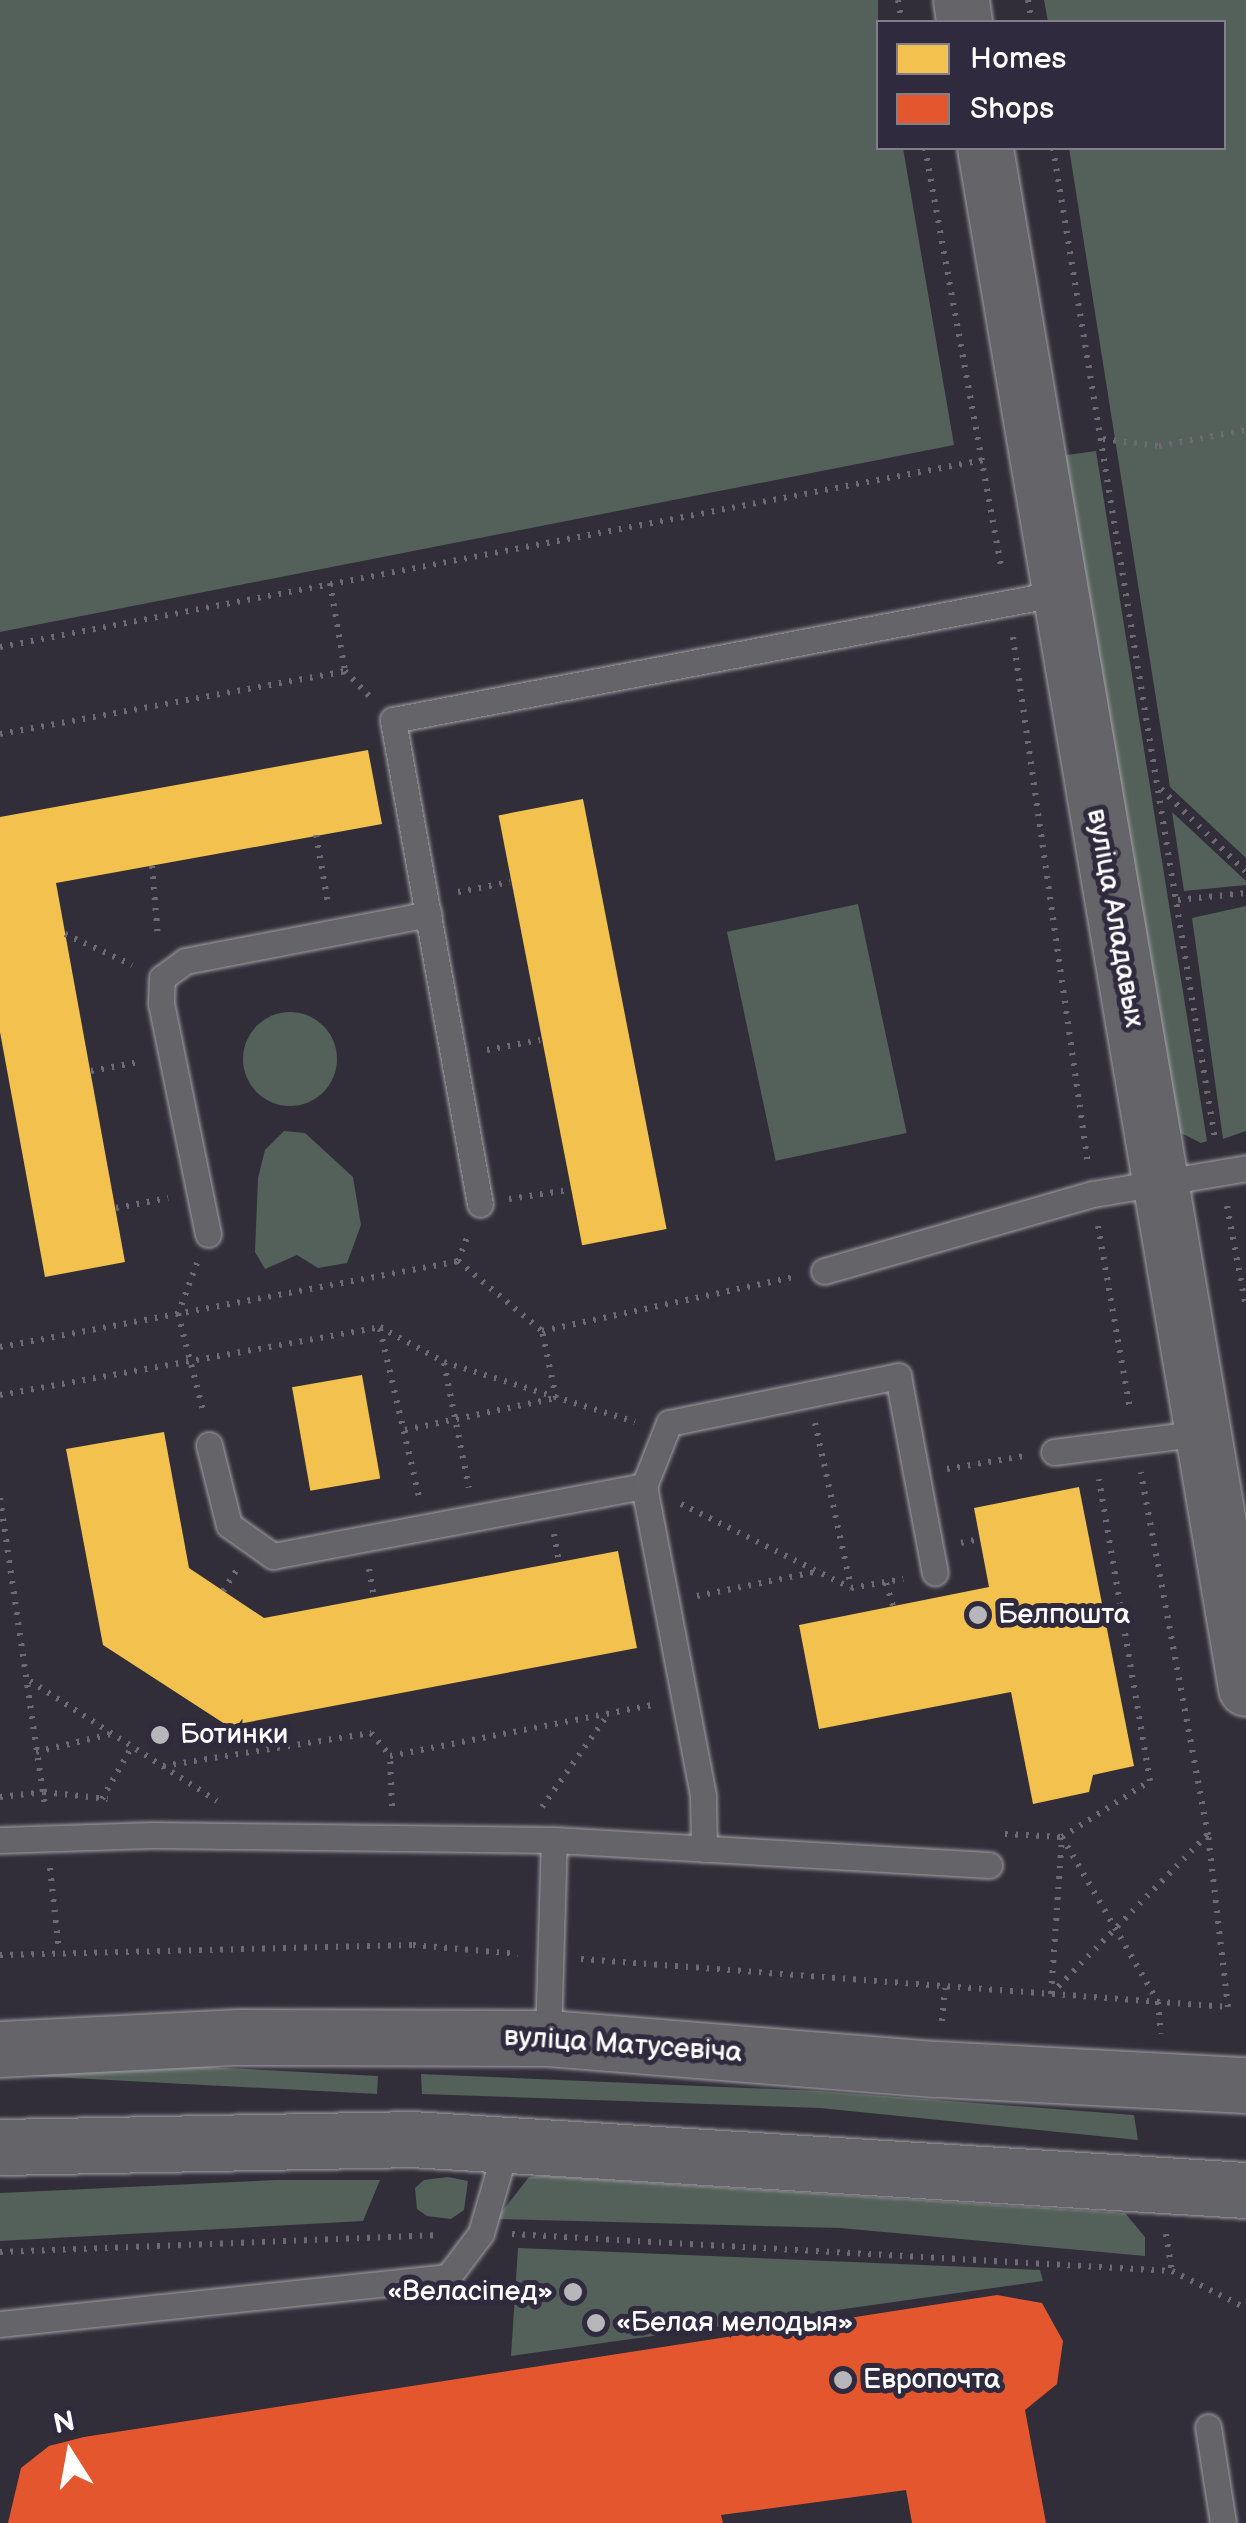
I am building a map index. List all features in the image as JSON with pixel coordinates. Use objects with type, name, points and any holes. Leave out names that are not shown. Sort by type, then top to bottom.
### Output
[{"type":"main road","name":"вуліца Аладавых","points":[[985,150],[1034,598],[1161,1182],[1246,1688]]},
{"type":"main road","name":"вуліца Матусевіча","points":[[0,2049],[239,2037],[548,2038],[1246,2085]]},
{"type":"main road","points":[[0,2147],[227,2138],[507,2143],[1246,2190]]},
{"type":"lane","points":[[480,1204],[392,720],[1034,598]]},
{"type":"lane","points":[[208,1234],[172,1056],[162,978],[185,962],[334,932],[426,906]]},
{"type":"lane","points":[[824,1271],[1092,1194],[1233,1170]]},
{"type":"lane","points":[[704,1849],[703,1796],[644,1486],[669,1423],[898,1376],[935,1573]]},
{"type":"lane","points":[[1054,1452],[1203,1433]]},
{"type":"lane","points":[[210,1446],[229,1525],[273,1556],[425,1523],[644,1486]]},
{"type":"lane","points":[[0,1840],[554,1840],[989,1865]]},
{"type":"lane","points":[[548,2038],[554,1840]]},
{"type":"lane","points":[[0,2324],[448,2276],[481,2233],[507,2143]]},
{"type":"lane","points":[[1208,2427],[1222,2523]]},
{"type":"path","points":[[0,1955],[413,1946],[1228,2008],[1208,1834],[1092,1194],[1034,598],[983,460],[925,150]]},
{"type":"path","points":[[1054,150],[1178,900],[1233,1170],[1246,1308]]},
{"type":"path","points":[[1103,438],[1160,446],[1246,430]]},
{"type":"path","points":[[0,647],[983,460]]},
{"type":"path","points":[[330,583],[345,671],[392,720]]},
{"type":"path","points":[[0,734],[345,671]]},
{"type":"path","points":[[1160,788],[1246,872]]},
{"type":"path","points":[[316,835],[334,932]]},
{"type":"path","points":[[66,934],[162,978],[152,866]]},
{"type":"path","points":[[426,906],[510,882]]},
{"type":"path","points":[[1178,900],[1246,893]]},
{"type":"path","points":[[453,1057],[540,1040]]},
{"type":"path","points":[[91,1071],[172,1056]]},
{"type":"path","points":[[480,1204],[568,1190]]},
{"type":"path","points":[[116,1208],[199,1192]]},
{"type":"path","points":[[208,1234],[178,1314],[194,1362],[210,1446]]},
{"type":"path","points":[[0,1346],[458,1262],[542,1331],[556,1398]]},
{"type":"path","points":[[542,1331],[824,1271]]},
{"type":"path","points":[[380,1328],[425,1523]]},
{"type":"path","points":[[0,1395],[380,1328],[444,1362],[663,1431]]},
{"type":"path","points":[[444,1362],[475,1514]]},
{"type":"path","points":[[809,1394],[851,1588]]},
{"type":"path","points":[[405,1430],[556,1398]]},
{"type":"path","points":[[1062,1837],[1150,1781],[1094,1447]]},
{"type":"path","points":[[916,1474],[1054,1452]]},
{"type":"path","points":[[644,1486],[851,1588],[935,1573]]},
{"type":"path","points":[[0,1498],[29,1680],[58,1951]]},
{"type":"path","points":[[666,1602],[820,1571]]},
{"type":"path","points":[[886,1582],[892,1606]]},
{"type":"path","points":[[29,1680],[221,1803]]},
{"type":"path","points":[[390,1756],[684,1698]]},
{"type":"path","points":[[538,1812],[610,1713]]},
{"type":"path","points":[[163,1766],[371,1733],[390,1756],[392,1808]]},
{"type":"path","points":[[36,1752],[111,1734]]},
{"type":"path","points":[[102,1798],[132,1747]]},
{"type":"path","points":[[1050,1995],[1208,1834]]},
{"type":"path","points":[[1062,1837],[1158,2002],[1163,2051]]},
{"type":"path","points":[[1050,1995],[1062,1837]]},
{"type":"path","points":[[0,2252],[481,2233],[1172,2271],[1246,2308]]},
{"type":"path","points":[[1166,2234],[1172,2271]]},
{"type":"shaded area","points":[[0,0],[878,0],[876,150],[903,150],[954,445],[0,632]]},
{"type":"shaded area","points":[[1044,0],[1246,0],[1246,858],[1170,787],[1069,150],[1226,150],[1226,20],[1048,20]]},
{"type":"shaded area","points":[[1096,451],[1207,1141],[1201,1143],[1175,1130],[1060,456]]},
{"type":"shaded area","points":[[1172,812],[1246,881],[1246,885],[1184,891]]},
{"type":"shaded area","points":[[858,904],[907,1133],[776,1161],[727,932]]},
{"type":"shaded area","points":[[1246,906],[1246,1131],[1223,1139],[1192,918]]},
{"type":"shaded area","points":[[290,1012],[308,1016],[323,1026],[333,1041],[337,1059],[333,1077],[323,1092],[308,1102],[290,1106],[272,1102],[257,1092],[247,1077],[243,1059],[247,1041],[257,1026],[272,1016]]},
{"type":"shaded area","points":[[284,1131],[305,1133],[353,1177],[361,1225],[347,1263],[318,1268],[297,1255],[265,1269],[255,1252],[258,1178],[265,1150]]},
{"type":"shaded area","points":[[1,2056],[378,2076],[377,2094],[0,2074]]},
{"type":"shaded area","points":[[421,2074],[819,2091],[1134,2115],[1138,2140],[820,2108],[422,2094]]},
{"type":"shaded area","points":[[448,2177],[468,2181],[464,2210],[451,2219],[427,2216],[417,2209],[415,2188],[424,2180]]},
{"type":"shaded area","points":[[529,2177],[1125,2213],[1145,2237],[1145,2256],[840,2228],[496,2219]]},
{"type":"shaded area","points":[[275,2180],[380,2180],[363,2221],[0,2241],[0,2193]]},
{"type":"shaded area","points":[[518,2248],[1040,2270],[1043,2281],[511,2356]]},
{"type":"building: Homes","points":[[368,750],[382,824],[56,883],[125,1262],[45,1277],[0,1032],[0,817]]},
{"type":"building: Homes","points":[[583,799],[667,1229],[582,1245],[499,815]]},
{"type":"building: Homes","points":[[362,1375],[380,1478],[310,1491],[292,1387]]},
{"type":"building: Homes","points":[[164,1432],[189,1568],[264,1618],[618,1551],[637,1648],[228,1726],[103,1645],[66,1449]]},
{"type":"building: Homes","points":[[1079,1487],[1134,1766],[1093,1775],[1089,1792],[1033,1804],[1011,1692],[819,1729],[799,1625],[989,1587],[974,1508]]},
{"type":"building: Shops","points":[[997,2295],[1042,2303],[1063,2341],[1057,2384],[1025,2410],[1046,2523],[912,2523],[906,2490],[721,2515],[723,2523],[8,2523],[21,2468],[49,2446],[84,2437]]},
{"type":"place","name":"Белпошта","points":[[978,1615]]},
{"type":"place","name":"Ботинки","points":[[160,1735]]},
{"type":"place","name":"«Веласіпед»","points":[[573,2292]]},
{"type":"place","name":"«Белая мелодыя»","points":[[596,2323]]},
{"type":"place","name":"Европочта","points":[[843,2380]]}]
